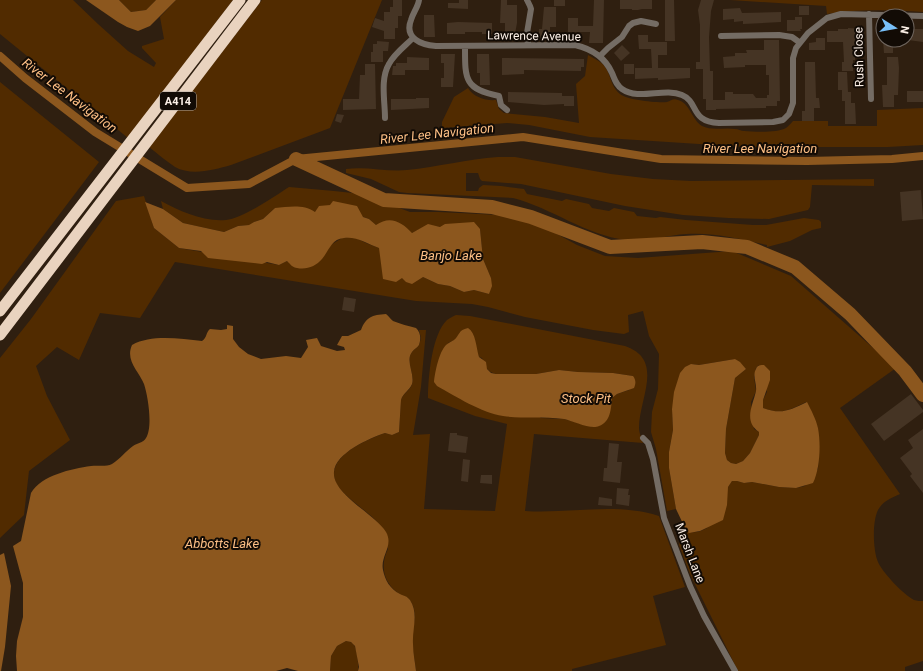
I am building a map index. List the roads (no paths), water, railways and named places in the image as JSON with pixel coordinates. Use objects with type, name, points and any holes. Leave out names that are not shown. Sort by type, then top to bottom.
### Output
[{"type":"highway","name":"A414","points":[[0,311],[240,0]]},
{"type":"highway","name":"A414","points":[[0,335],[255,0]]},
{"type":"street","points":[[385,118],[384,78],[387,68],[393,58],[413,38],[409,26],[419,0]]},
{"type":"street","points":[[527,0],[531,9],[527,33],[528,45]]},
{"type":"street","name":"Lawrence Avenue","points":[[413,38],[418,42],[429,46],[575,45],[591,50],[600,56],[608,65],[618,85],[629,92],[681,94],[688,99],[698,115],[705,120],[712,122],[773,122],[786,117],[793,107],[793,58],[799,42],[808,32],[827,18],[841,14],[923,16]]},
{"type":"street","name":"Rush Close","points":[[869,14],[871,99]]},
{"type":"street","points":[[600,56],[622,37],[629,26],[633,23],[641,21],[656,24]]},
{"type":"street","points":[[722,36],[779,35],[792,37],[799,42]]},
{"type":"street","points":[[466,46],[466,72],[469,82],[480,92],[499,96],[501,105],[507,110]]},
{"type":"street","name":"Marsh Lane","points":[[643,438],[648,443],[654,459],[664,518],[685,574],[704,616],[734,671]]},
{"type":"water","points":[[86,0],[119,0],[131,12],[146,10],[156,0],[176,0],[150,26],[138,31],[118,22]]},
{"type":"water","name":"Banjo Lake","points":[[333,201],[357,206],[363,217],[369,219],[376,225],[386,220],[396,221],[412,233],[428,224],[440,227],[445,224],[474,222],[480,229],[483,259],[491,278],[492,286],[489,294],[474,290],[464,292],[450,286],[438,284],[423,277],[412,284],[406,282],[402,278],[396,282],[383,279],[379,248],[353,238],[344,238],[336,241],[320,261],[311,267],[304,268],[294,267],[287,261],[279,265],[267,262],[262,264],[208,258],[201,251],[179,248],[154,228],[145,202],[163,209],[183,223],[224,232],[238,226],[249,225],[263,219],[275,208],[301,207],[315,212],[319,206],[330,205]]},
{"type":"water","name":"Abbotts Lake","points":[[386,314],[393,321],[416,328],[420,336],[419,345],[413,351],[409,359],[413,380],[411,386],[401,400],[399,432],[392,435],[385,433],[354,447],[340,459],[334,472],[335,480],[340,488],[355,504],[381,525],[386,532],[388,537],[388,546],[383,560],[385,577],[396,592],[408,598],[413,605],[415,616],[413,647],[416,671],[358,671],[359,667],[355,646],[351,642],[346,641],[337,646],[331,656],[330,671],[298,671],[287,668],[276,671],[17,671],[17,641],[23,617],[23,583],[13,546],[21,541],[31,493],[42,482],[50,477],[66,471],[83,467],[112,464],[133,446],[146,438],[149,427],[147,396],[142,379],[131,361],[130,351],[132,345],[148,339],[157,338],[202,341],[210,329],[227,329],[227,325],[233,326],[233,339],[239,347],[248,354],[261,359],[286,356],[301,358],[308,347],[306,340],[317,338],[321,346],[337,351],[345,350],[344,347],[337,345],[342,336],[348,336],[361,330],[367,319],[377,315]]},
{"type":"water","name":"Stock Pit","points":[[468,328],[473,333],[479,357],[486,362],[487,369],[491,373],[536,374],[559,370],[613,373],[633,376],[635,386],[634,388],[617,394],[612,398],[611,410],[608,418],[603,424],[596,427],[587,426],[564,419],[511,417],[486,411],[469,404],[437,386],[434,382],[441,352],[447,344],[456,338],[461,331]]},
{"type":"water","points":[[735,359],[746,369],[735,378],[726,429],[725,453],[727,460],[736,464],[743,461],[750,453],[759,435],[759,432],[751,423],[750,413],[756,391],[755,372],[758,366],[764,365],[770,371],[770,380],[763,400],[763,408],[776,411],[786,411],[807,402],[810,408],[816,421],[819,434],[820,449],[817,471],[813,483],[796,488],[732,481],[728,487],[727,505],[723,520],[700,531],[689,533],[686,530],[676,509],[669,468],[669,452],[673,430],[672,409],[674,392],[680,373],[685,367],[691,364],[699,365]]},
{"type":"water","points":[[4,553],[11,586],[5,647],[0,671],[0,555]]},
{"type":"waterway","name":"River Lee Navigation","points":[[0,56],[25,78],[95,132],[187,188],[249,184],[296,159],[523,137],[661,159],[807,161],[892,159],[923,156]]},
{"type":"waterway","points":[[296,159],[384,200],[492,207],[531,217],[610,247],[702,242],[747,247],[795,267],[850,314],[905,371],[923,395]]}]
